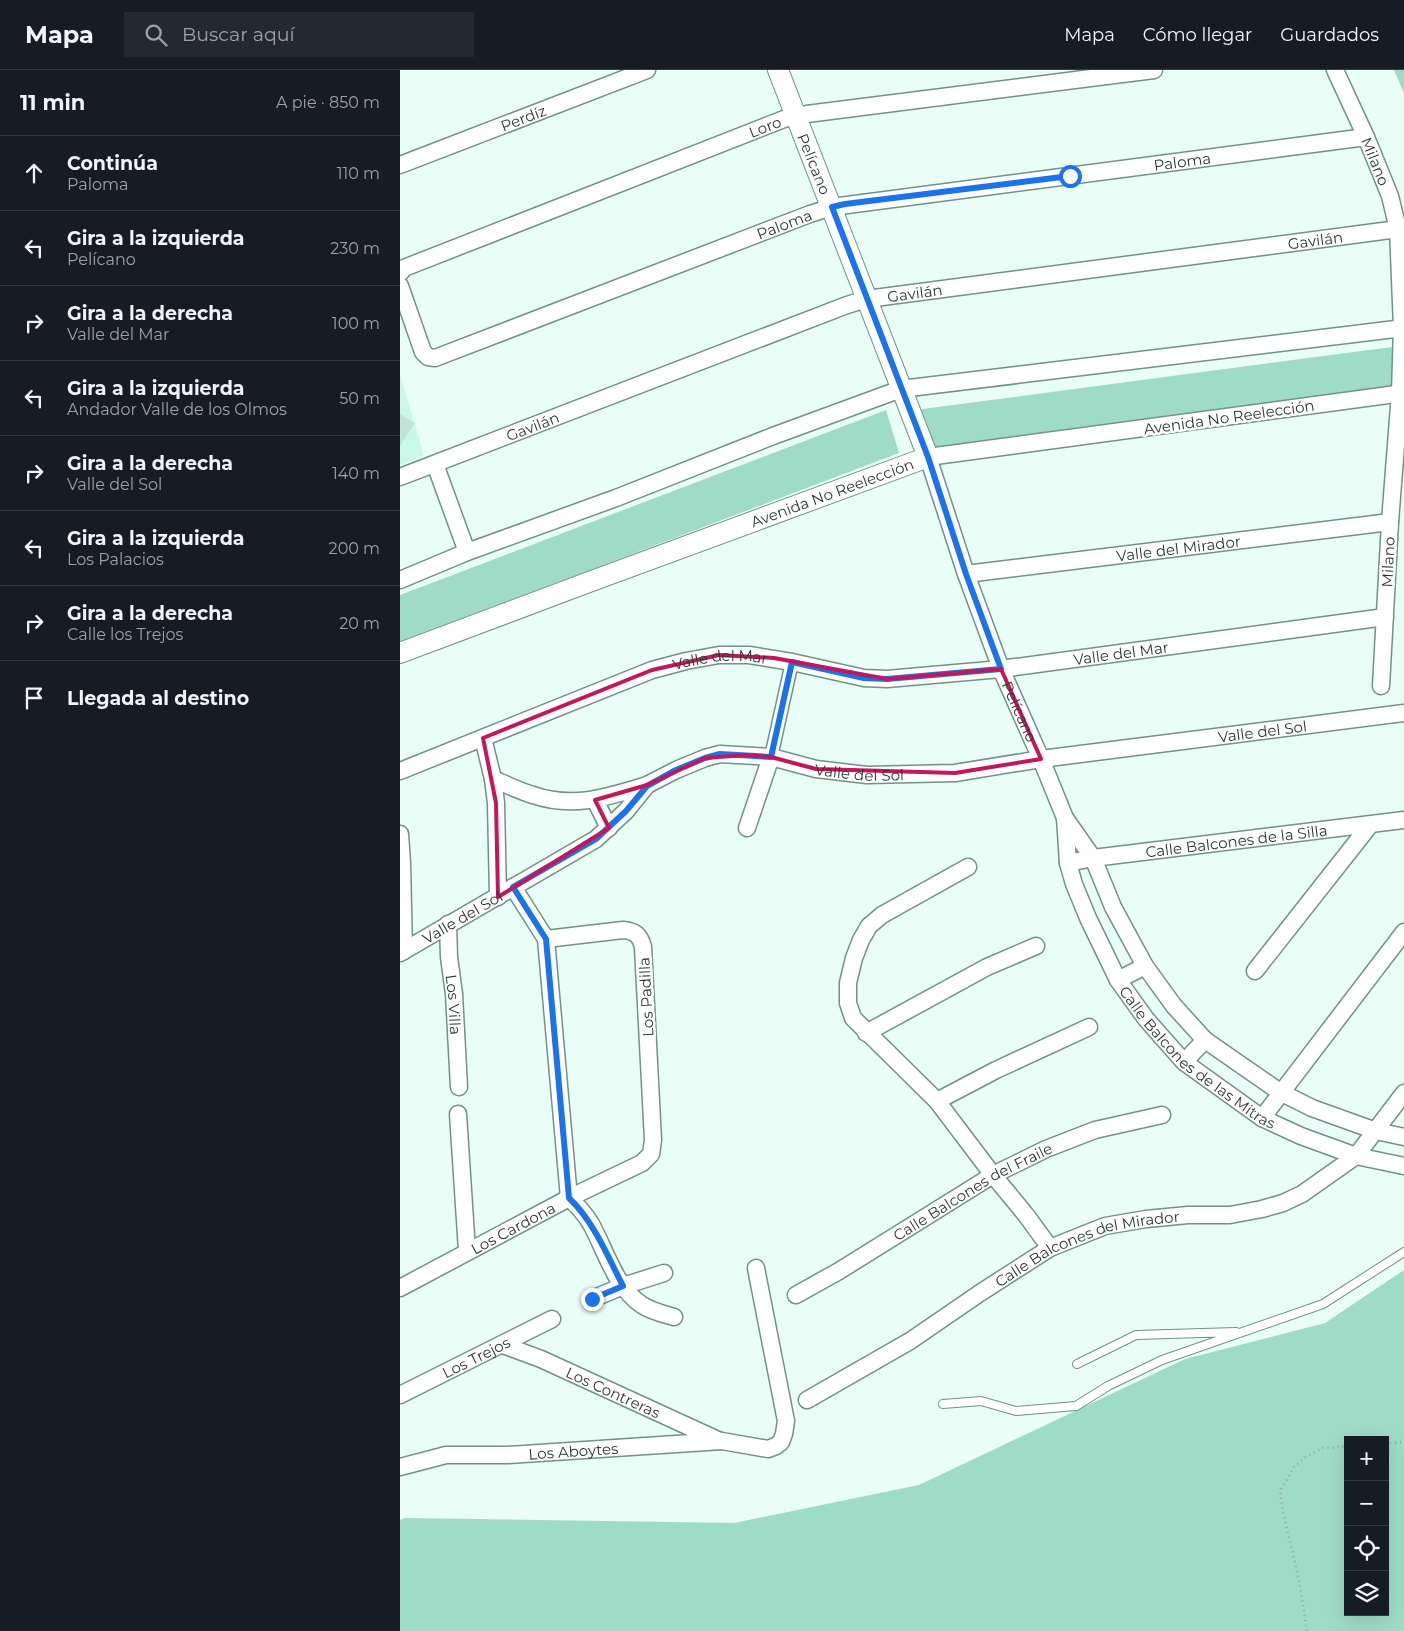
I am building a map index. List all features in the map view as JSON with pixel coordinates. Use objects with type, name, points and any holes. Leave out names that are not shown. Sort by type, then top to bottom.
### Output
[{"type":"street","name":"Perdíz","points":[[400,165],[647,70]]},
{"type":"street","name":"Pelícano","points":[[778,70],[928,457],[966,574],[1001,669],[1065,818],[1093,858]]},
{"type":"street","name":"Loro","points":[[400,273],[404,268],[770,124],[795,116],[1154,70]]},
{"type":"street","name":"Milano","points":[[1335,70],[1366,137],[1390,196],[1398,229],[1403,328],[1402,393],[1390,522],[1381,686]]},
{"type":"street","name":"Paloma","points":[[400,286],[423,352],[428,357],[435,358],[832,207],[1366,137]]},
{"type":"street","name":"Gavilán","points":[[400,477],[847,305],[868,299],[1398,229]]},
{"type":"street","points":[[400,580],[467,552],[616,498],[773,436],[901,389],[1403,328]]},
{"type":"street","name":"Avenida No Reelección","points":[[400,653],[928,457],[1402,393]]},
{"type":"street","points":[[436,464],[467,552]]},
{"type":"street","name":"Valle del Mirador","points":[[966,574],[1390,522]]},
{"type":"street","name":"Valle del Mar","points":[[400,771],[652,670],[719,655],[774,658],[864,678],[887,679],[1001,669],[1385,617]]},
{"type":"street","points":[[747,828],[771,757],[792,662]]},
{"type":"street","name":"Valle del Sol","points":[[402,952],[596,839],[626,811],[647,786],[676,770],[720,754],[771,757],[816,769],[868,775],[955,773],[1041,759],[1404,713]]},
{"type":"street","points":[[484,738],[493,779],[497,834],[498,897]]},
{"type":"street","points":[[493,779],[533,796],[555,801],[574,802],[595,800],[647,786]]},
{"type":"street","points":[[595,800],[609,828]]},
{"type":"street","name":"Pelícano","points":[[1065,818],[1068,863]]},
{"type":"street","name":"Calle Balcones de la Silla","points":[[1068,863],[1093,858],[1404,820]]},
{"type":"street","points":[[1255,971],[1370,825]]},
{"type":"street","points":[[400,834],[402,863],[402,952]]},
{"type":"street","name":"Calle Balcones de las Mitras","points":[[1093,858],[1113,906],[1145,966],[1174,1006],[1205,1040],[1280,1092],[1312,1108],[1376,1131],[1404,1137]]},
{"type":"street","name":"Calle Balcones de las Mitras","points":[[1068,863],[1074,884],[1088,918],[1118,980],[1146,1019],[1184,1062],[1262,1118],[1301,1136],[1356,1156],[1404,1166]]},
{"type":"street","points":[[968,867],[882,915],[869,926],[860,940],[854,958],[848,983],[848,1003],[853,1018],[866,1033],[937,1101],[1050,1248]]},
{"type":"street","points":[[513,887],[546,939],[569,1198],[581,1209],[591,1224],[623,1286],[642,1305],[653,1311],[674,1317]]},
{"type":"street","points":[[1088,918],[1113,906]]},
{"type":"street","name":"Los Villa","points":[[448,924],[459,1087]]},
{"type":"street","name":"Los Padilla","points":[[546,939],[623,930],[636,933],[641,938],[653,1140],[651,1154]]},
{"type":"street","points":[[1262,1118],[1404,932]]},
{"type":"street","points":[[866,1033],[988,967],[1036,946]]},
{"type":"street","points":[[1118,980],[1145,966]]},
{"type":"street","points":[[937,1101],[996,1070],[1089,1027]]},
{"type":"street","points":[[1184,1062],[1205,1040]]},
{"type":"street","name":"Calle Balcones del Mirador","points":[[807,1400],[910,1341],[1050,1248],[1105,1226],[1188,1215],[1230,1215],[1283,1203],[1302,1194],[1356,1156],[1404,1093]]},
{"type":"street","points":[[458,1114],[467,1251]]},
{"type":"street","name":"Calle Balcones del Fraile","points":[[796,1295],[839,1271],[993,1175],[1046,1149],[1096,1130],[1162,1115]]},
{"type":"street","name":"Los Cardona","points":[[400,1288],[569,1198],[642,1163],[651,1154]]},
{"type":"street","name":"Los Aboytes","points":[[400,1467],[446,1455],[508,1455],[722,1442],[768,1450],[776,1446],[781,1442],[786,1421],[756,1268]]},
{"type":"street","points":[[592,1299],[623,1286],[664,1273]]},
{"type":"street","name":"Los Trejos","points":[[400,1395],[552,1319]]},
{"type":"street","name":"Los Contreras","points":[[503,1345],[549,1362],[722,1442]]},
{"type":"lane","points":[[943,1404],[982,1401],[1016,1411],[1076,1406],[1108,1386],[1162,1360],[1322,1304],[1404,1252]]},
{"type":"lane","points":[[1077,1364],[1136,1336],[1245,1331]]},
{"type":"path","points":[[1389,1444],[1404,1442]]},
{"type":"path","points":[[1307,1631],[1299,1580],[1283,1512],[1280,1490],[1294,1467],[1307,1456],[1323,1448],[1344,1446]]},
{"type":"highlighted area","points":[[719,655],[774,658],[887,679],[1001,669],[1041,759],[955,773],[816,769],[771,757],[745,755],[705,758],[647,785],[595,800],[609,828],[498,897],[496,803],[483,738],[652,670]]},
{"type":"shaded area","points":[[1394,70],[1404,70],[1404,93]]},
{"type":"shaded area","points":[[1392,347],[1394,386],[927,448],[915,410]]},
{"type":"shaded area","points":[[400,375],[424,455],[400,465]]},
{"type":"shaded area","points":[[886,410],[899,453],[400,642],[400,595]]},
{"type":"shaded area","points":[[1404,1270],[1404,1631],[400,1631],[400,1520],[405,1518],[734,1523],[919,1485],[1185,1359],[1325,1323]]},
{"type":"building","points":[[400,414],[415,423],[400,446]]},
{"type":"route","points":[[592,1299],[623,1286],[591,1224],[581,1209],[569,1198],[546,939],[513,887],[596,839],[614,824],[647,786],[676,770],[720,754],[771,757],[792,662],[864,678],[887,679],[1001,669],[966,574],[928,457],[832,207],[1070,176]]}]
